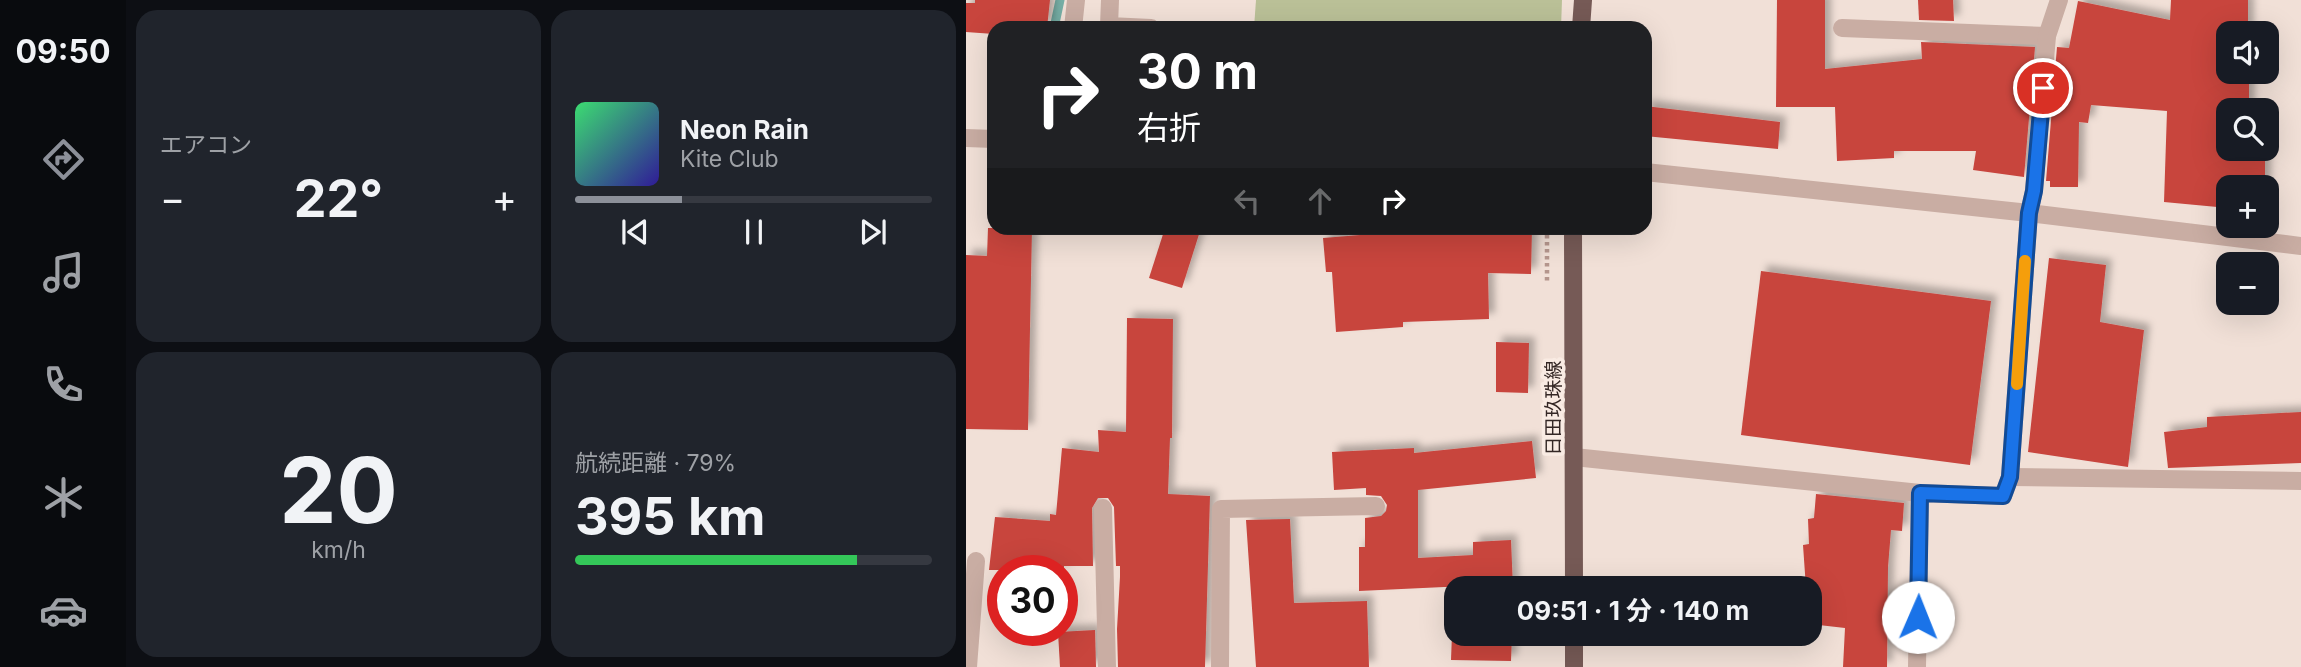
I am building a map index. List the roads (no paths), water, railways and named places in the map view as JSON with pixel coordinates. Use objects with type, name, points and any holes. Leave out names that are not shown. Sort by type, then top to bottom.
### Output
[{"type":"main road","points":[[1582,21],[1583,0]]},
{"type":"main road","name":"日田玖珠線","points":[[1573,235],[1574,576]]},
{"type":"main road","points":[[1574,646],[1574,667]]},
{"type":"street","points":[[1074,21],[1076,0]]},
{"type":"street","points":[[1109,21],[1110,0]]},
{"type":"street","points":[[1574,457],[1920,493],[2003,496],[2010,477],[2029,213],[2034,191],[2047,36],[2059,0]]},
{"type":"street","points":[[1842,28],[2047,36]]},
{"type":"street","points":[[966,138],[987,139]]},
{"type":"street","points":[[1652,173],[2029,213],[2301,246]]},
{"type":"street","points":[[2010,477],[2301,481]]},
{"type":"street","points":[[1917,667],[1920,493]]},
{"type":"street","points":[[1220,667],[1221,509],[1376,506]]},
{"type":"street","points":[[1102,508],[1107,667]]},
{"type":"street","points":[[968,667],[976,561]]},
{"type":"waterway","points":[[1056,21],[1060,0]]}]
